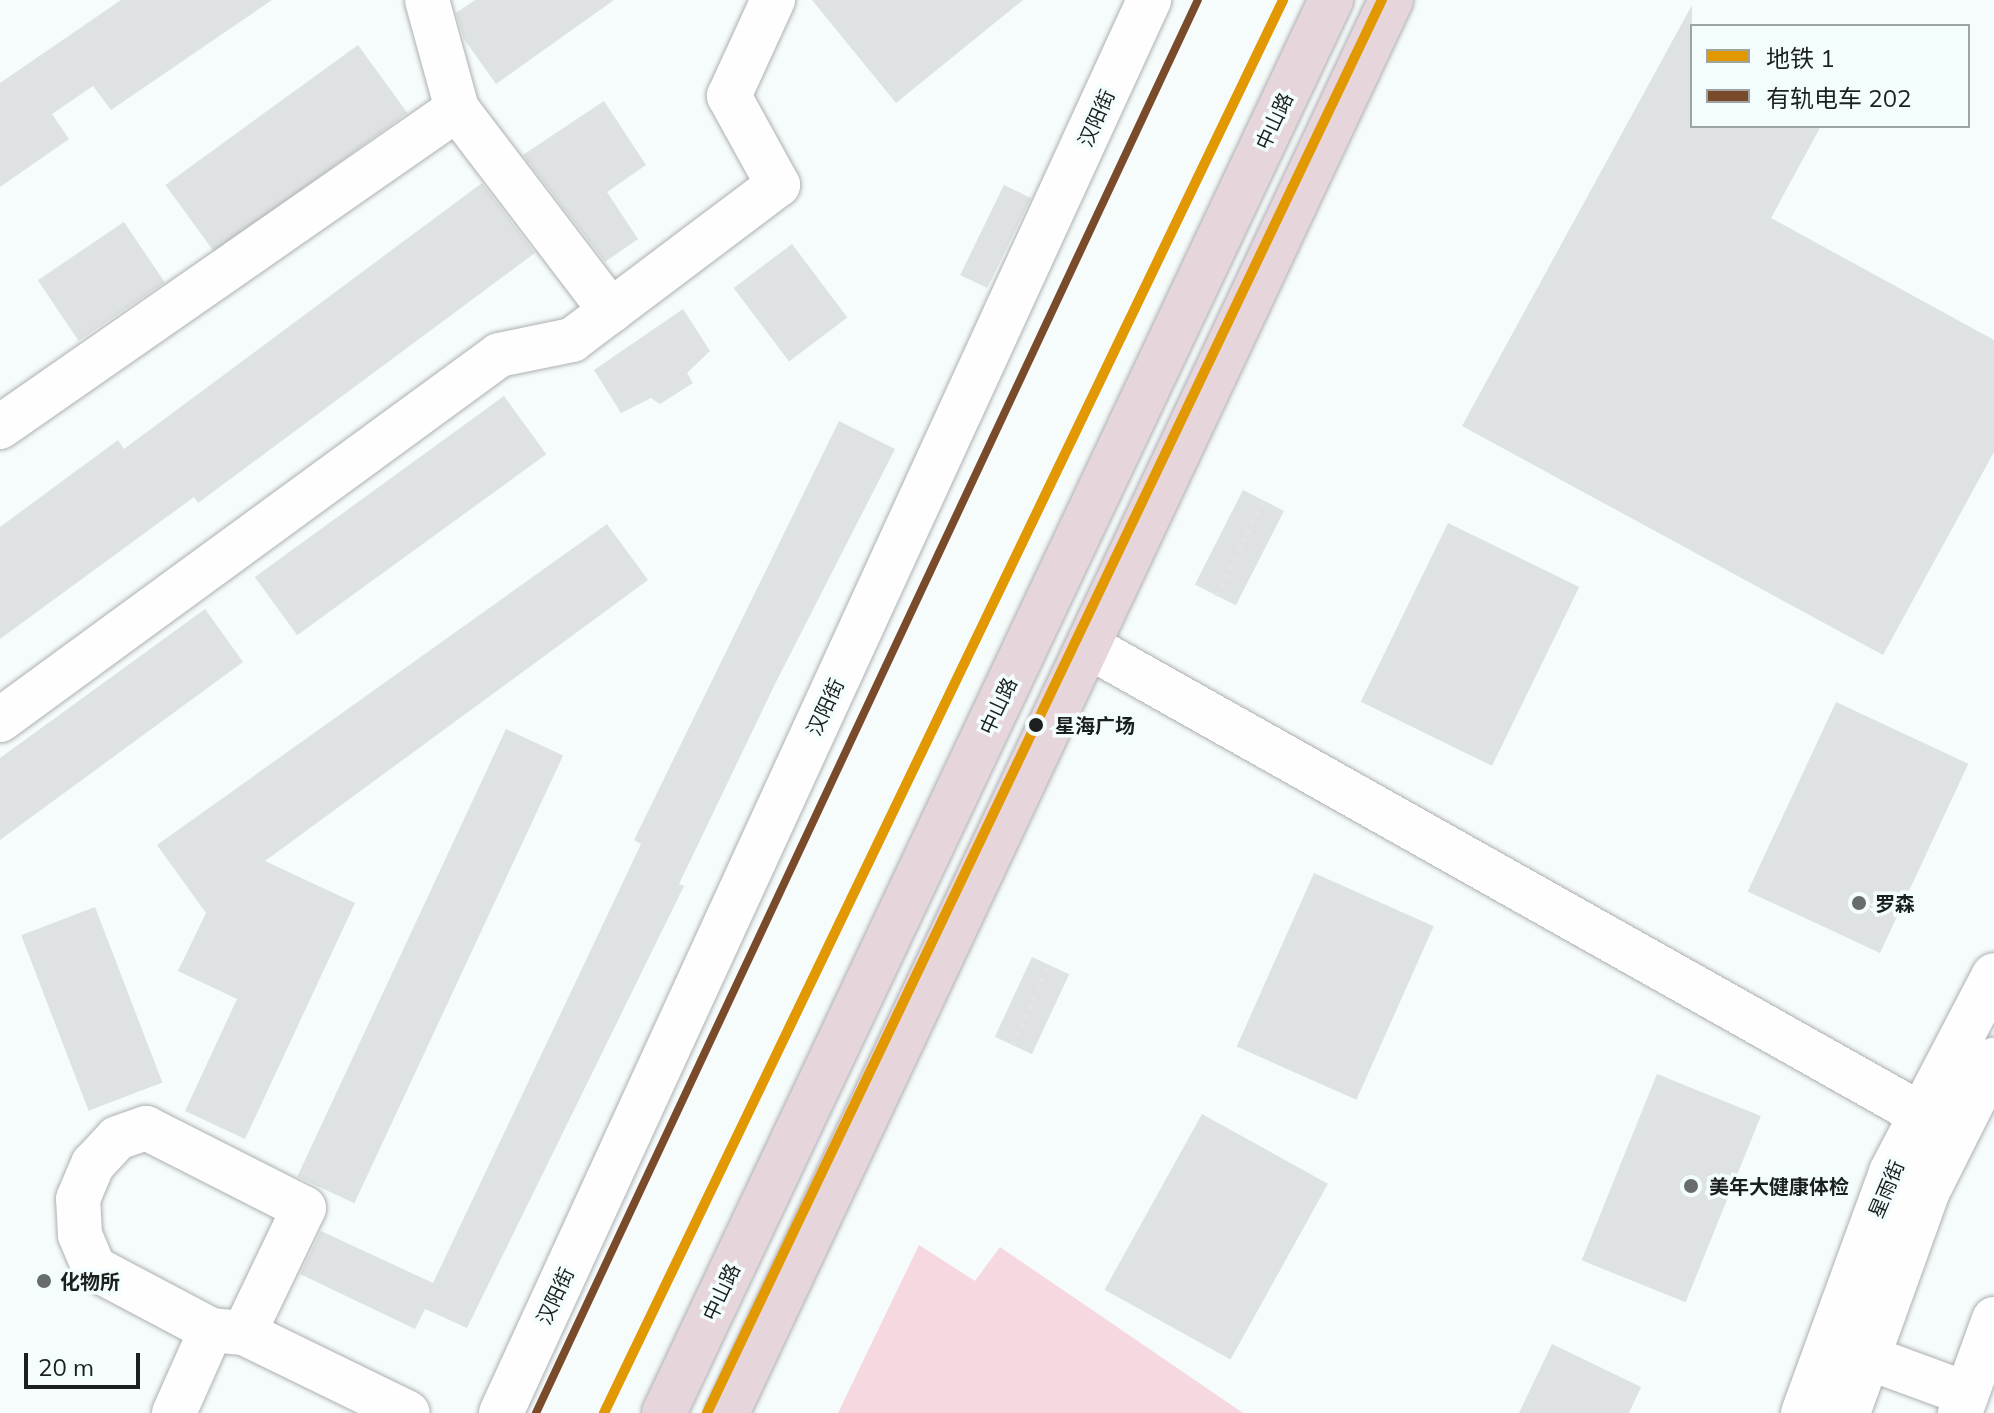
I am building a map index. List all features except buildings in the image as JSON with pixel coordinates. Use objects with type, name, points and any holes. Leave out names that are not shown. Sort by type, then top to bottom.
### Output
[{"type":"highway","name":"中山路","points":[[664,1413],[1331,0]]},
{"type":"highway","points":[[727,1413],[1391,0]]},
{"type":"street","points":[[427,0],[457,109],[611,311]]},
{"type":"street","points":[[0,720],[499,355],[572,340],[778,185],[729,96],[773,0]]},
{"type":"street","name":"汉阳街","points":[[501,1413],[1149,0]]},
{"type":"street","points":[[0,427],[457,109]]},
{"type":"street","points":[[1088,646],[1938,1124]]},
{"type":"street","name":"星雨街","points":[[1803,1413],[1844,1373],[1928,1191],[1938,1124],[1994,975]]},
{"type":"street","name":"星雨街","points":[[1938,1124],[1994,1060]]},
{"type":"street","points":[[174,1413],[228,1332],[304,1208],[146,1128],[117,1138],[93,1164],[78,1199],[80,1235],[94,1268],[228,1332],[408,1413]]},
{"type":"street","points":[[1844,1373],[1958,1407],[1994,1319]]},
{"type":"path","points":[[1217,596],[1263,501]]},
{"type":"path","points":[[1013,1045],[1049,965]]},
{"type":"shaded area","points":[[919,1245],[975,1281],[1000,1247],[1243,1413],[838,1413]]},
{"type":"metro line","name":"1","points":[[604,1413],[1283,0]]},
{"type":"metro line","name":"1","points":[[707,1413],[1382,0]]},
{"type":"tram line","name":"202","points":[[536,1413],[1198,0]]},
{"type":"place","name":"星海广场","points":[[1036,725]]},
{"type":"place","name":"罗森","points":[[1859,903]]},
{"type":"place","name":"美年大健康体检","points":[[1691,1186]]},
{"type":"place","name":"化物所","points":[[44,1281]]}]
